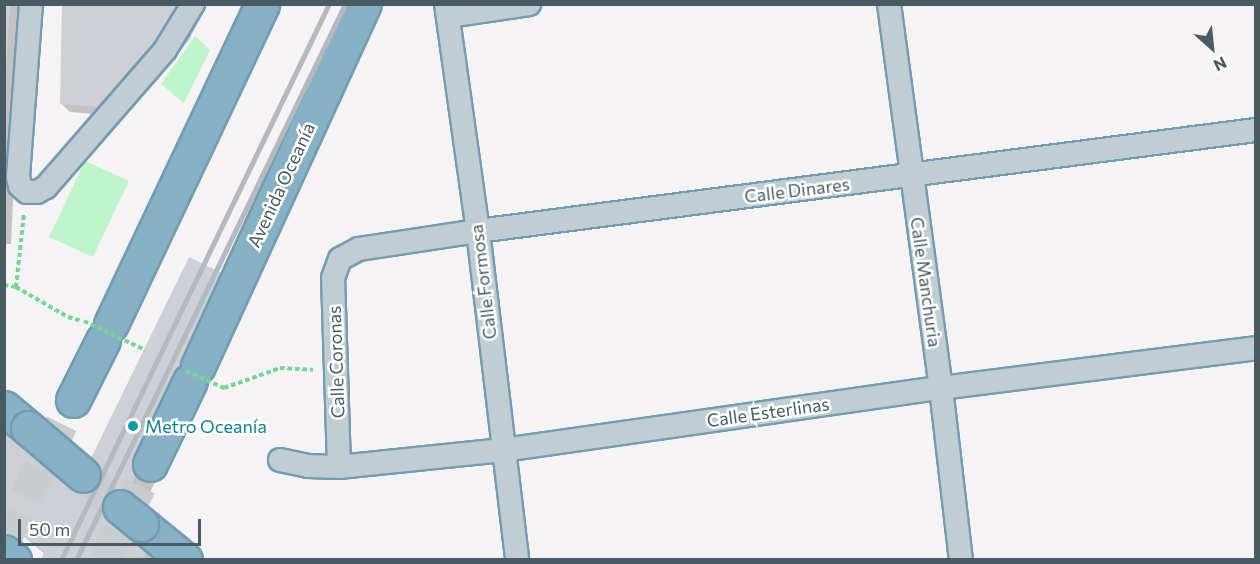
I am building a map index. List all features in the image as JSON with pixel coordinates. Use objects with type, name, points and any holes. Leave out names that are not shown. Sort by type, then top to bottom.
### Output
[{"type":"highway","points":[[73,400],[99,328],[262,4]]},
{"type":"highway","name":"Avenida Oceanía","points":[[150,464],[364,4]]},
{"type":"highway","points":[[16,418],[83,475]]},
{"type":"highway","points":[[130,515],[185,560]]},
{"type":"highway","points":[[4,552],[14,560]]},
{"type":"street","points":[[31,4],[18,177],[20,186],[27,192],[37,192],[46,187],[165,50],[193,4]]},
{"type":"street","points":[[447,10],[529,4]]},
{"type":"street","name":"Calle Manchuria","points":[[889,4],[910,176],[941,388],[961,560]]},
{"type":"street","name":"Calle Formosa","points":[[447,10],[478,231],[517,560]]},
{"type":"street","name":"Calle Dinares","points":[[340,259],[359,249],[478,231],[1256,130]]},
{"type":"street","name":"Calle Coronas","points":[[339,467],[333,279],[340,259]]},
{"type":"street","name":"Calle Esterlinas","points":[[280,460],[308,466],[339,467],[503,450],[941,388],[1256,348]]},
{"type":"path","points":[[16,287],[27,192]]},
{"type":"path","points":[[4,285],[16,287],[68,317],[99,328],[145,350]]},
{"type":"path","points":[[191,373],[224,388],[280,368],[335,371]]},
{"type":"green space","points":[[195,36],[210,50],[184,103],[161,84]]},
{"type":"green space","points":[[85,161],[129,181],[93,257],[49,237]]},
{"type":"building","points":[[4,4],[10,4],[6,72],[4,72]]},
{"type":"building","points":[[62,4],[188,4],[110,108],[60,104]]},
{"type":"building","name":"Metro Oceanía","points":[[189,257],[232,278],[115,518],[151,548],[141,560],[41,560],[44,552],[4,519],[4,427],[77,487]]},
{"type":"tunnel","points":[[4,541],[73,400]]},
{"type":"tunnel","points":[[105,560],[150,464]]},
{"type":"tunnel","points":[[83,475],[120,507]]},
{"type":"railway","points":[[61,560],[329,4]]},
{"type":"railway","points":[[76,560],[345,4]]},
{"type":"place","name":"Metro Oceanía","points":[[133,426]]}]
